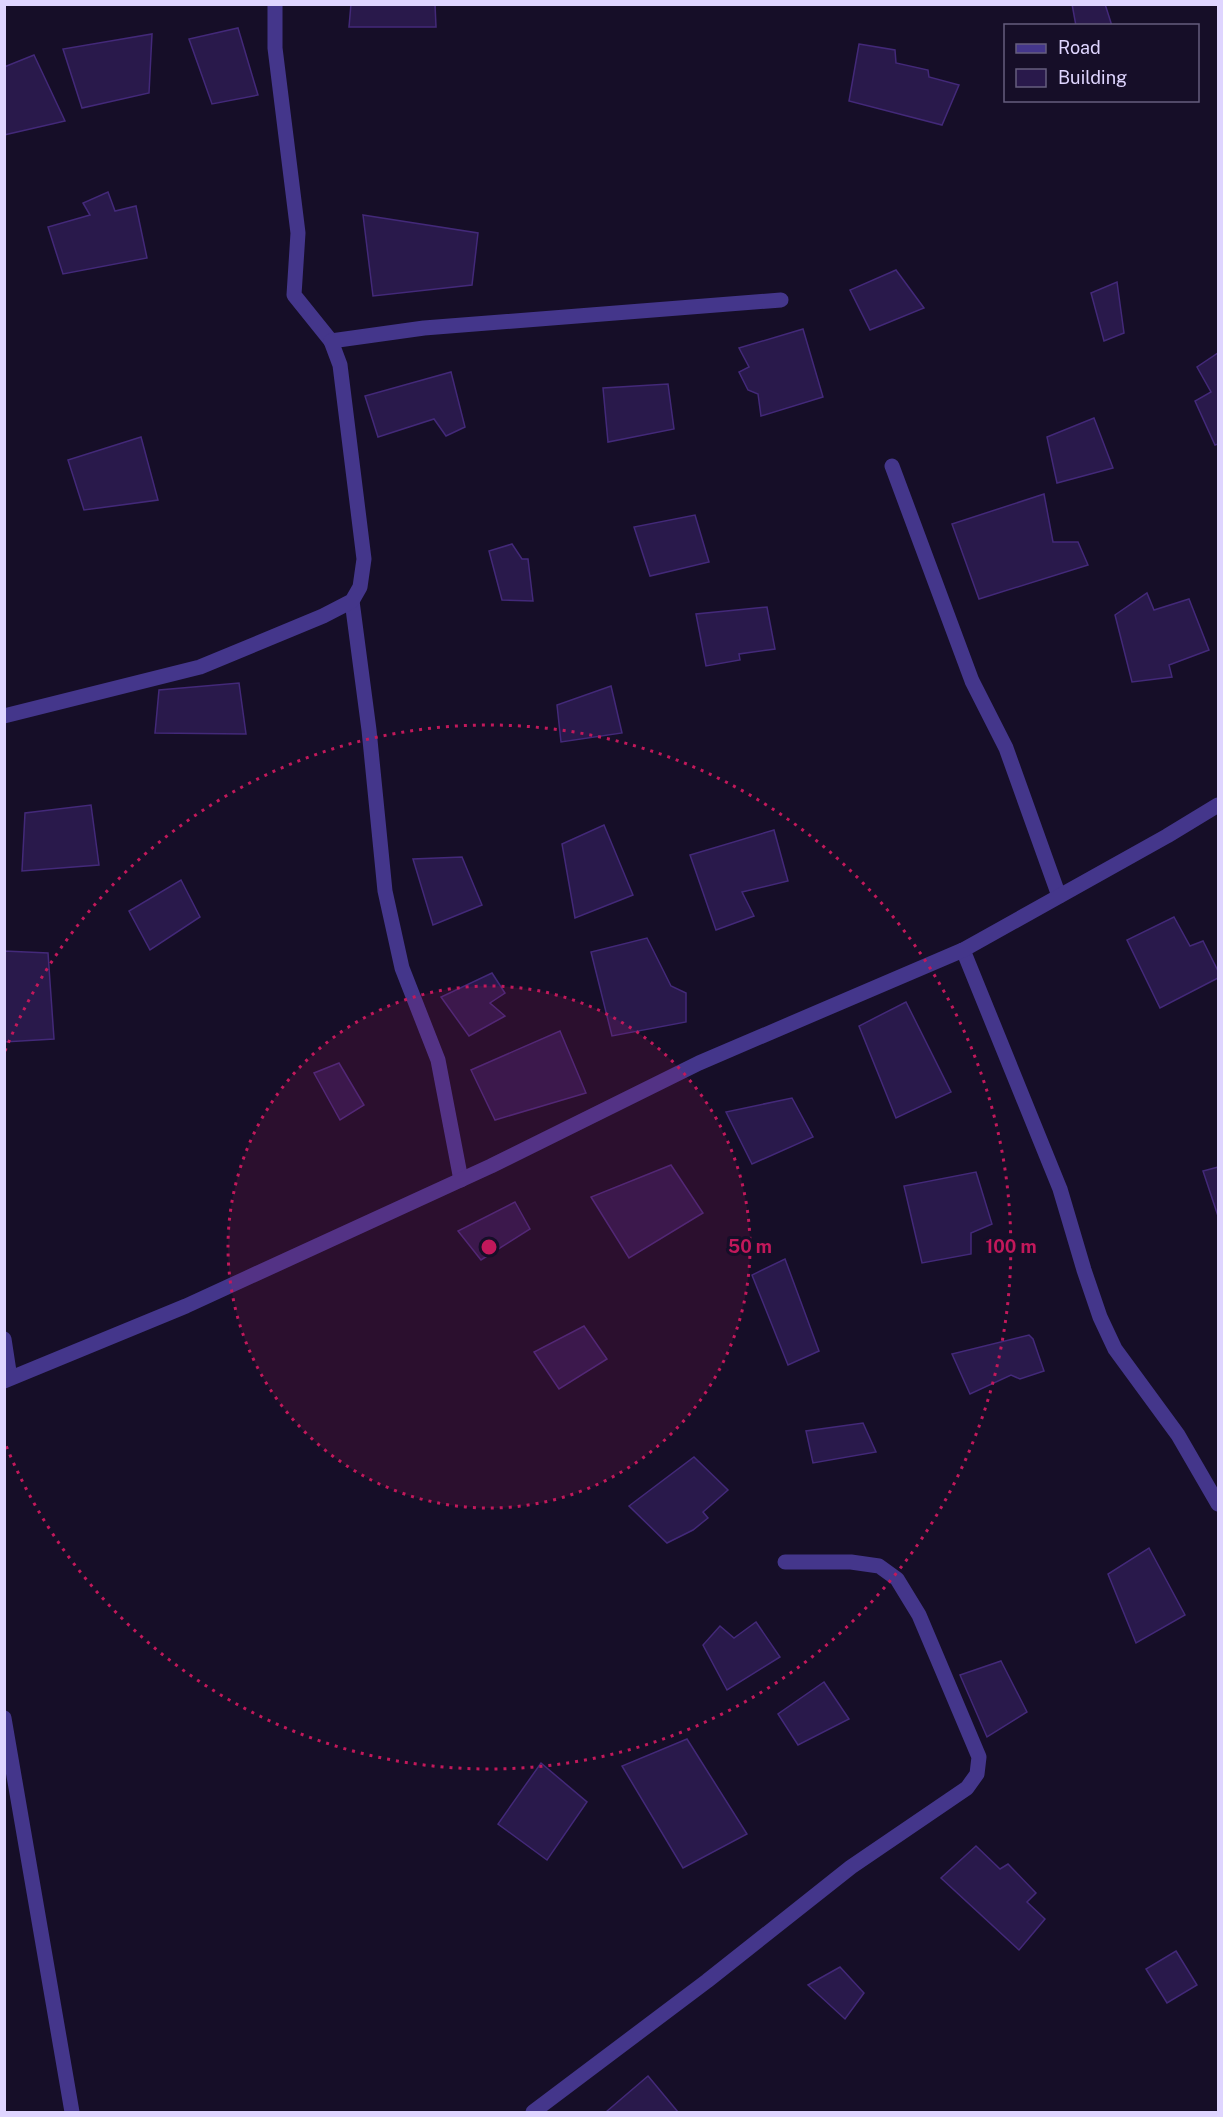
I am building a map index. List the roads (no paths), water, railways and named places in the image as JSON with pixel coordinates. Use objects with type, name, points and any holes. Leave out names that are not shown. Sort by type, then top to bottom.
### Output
[{"type":"street","points":[[4,716],[201,667],[323,616],[352,601],[360,587],[364,559],[340,365],[331,341],[294,295],[298,233],[275,48],[275,4]]},
{"type":"street","points":[[331,341],[424,328],[781,300]]},
{"type":"street","points":[[892,466],[972,681],[1006,748],[1059,896]]},
{"type":"street","points":[[352,601],[369,730],[385,891],[402,968],[438,1060],[461,1180]]},
{"type":"street","points":[[4,1339],[7,1380],[186,1306],[461,1180],[699,1063],[963,950],[1218,805]]},
{"type":"street","points":[[963,950],[1060,1189],[1084,1270],[1115,1349],[1178,1435],[1218,1504]]},
{"type":"street","points":[[533,2112],[707,1981],[852,1867],[967,1788],[977,1774],[979,1757],[968,1730],[919,1615],[897,1579],[879,1566],[851,1562],[785,1562]]},
{"type":"street","points":[[4,1718],[72,2112]]}]
